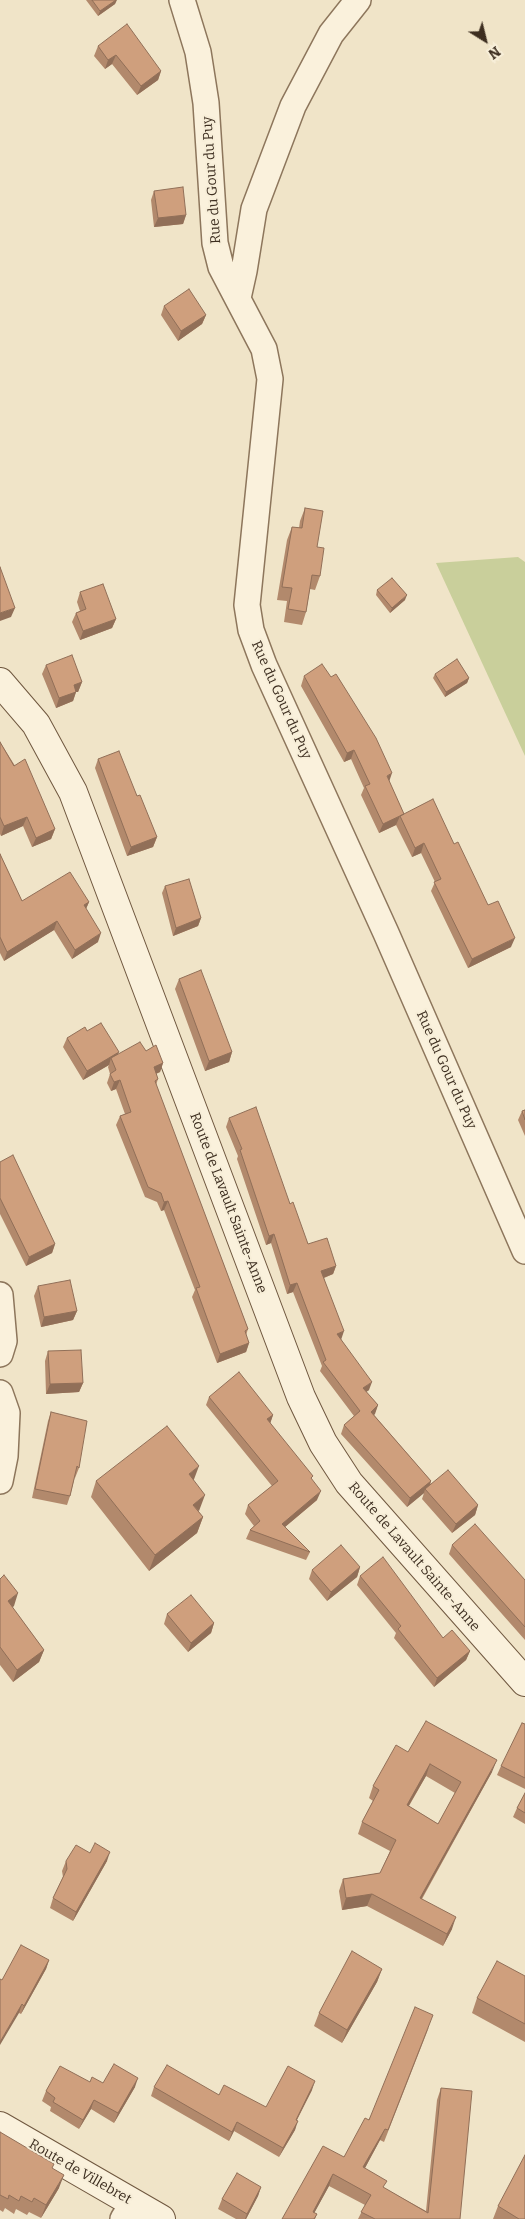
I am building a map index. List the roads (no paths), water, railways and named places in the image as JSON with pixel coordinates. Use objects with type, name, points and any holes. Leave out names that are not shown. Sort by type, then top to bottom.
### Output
[{"type":"street","name":"Rue du Gour du Puy","points":[[182,0],[198,52],[206,103],[215,243],[221,267],[264,349],[270,379],[247,605],[251,630],[264,665],[386,934],[525,1251]]},
{"type":"street","points":[[238,298],[254,209],[293,106],[331,34],[358,0]]},
{"type":"street","name":"Route de Lavault Sainte-Anne","points":[[3,691],[36,724],[73,792],[301,1397],[323,1443],[349,1484],[525,1682]]},
{"type":"street","points":[[0,1296],[4,1341],[0,1354]]},
{"type":"street","points":[[0,1392],[6,1413],[5,1456],[0,1481]]},
{"type":"street","name":"Route de Villebret","points":[[0,2126],[128,2211],[161,2219]]}]
